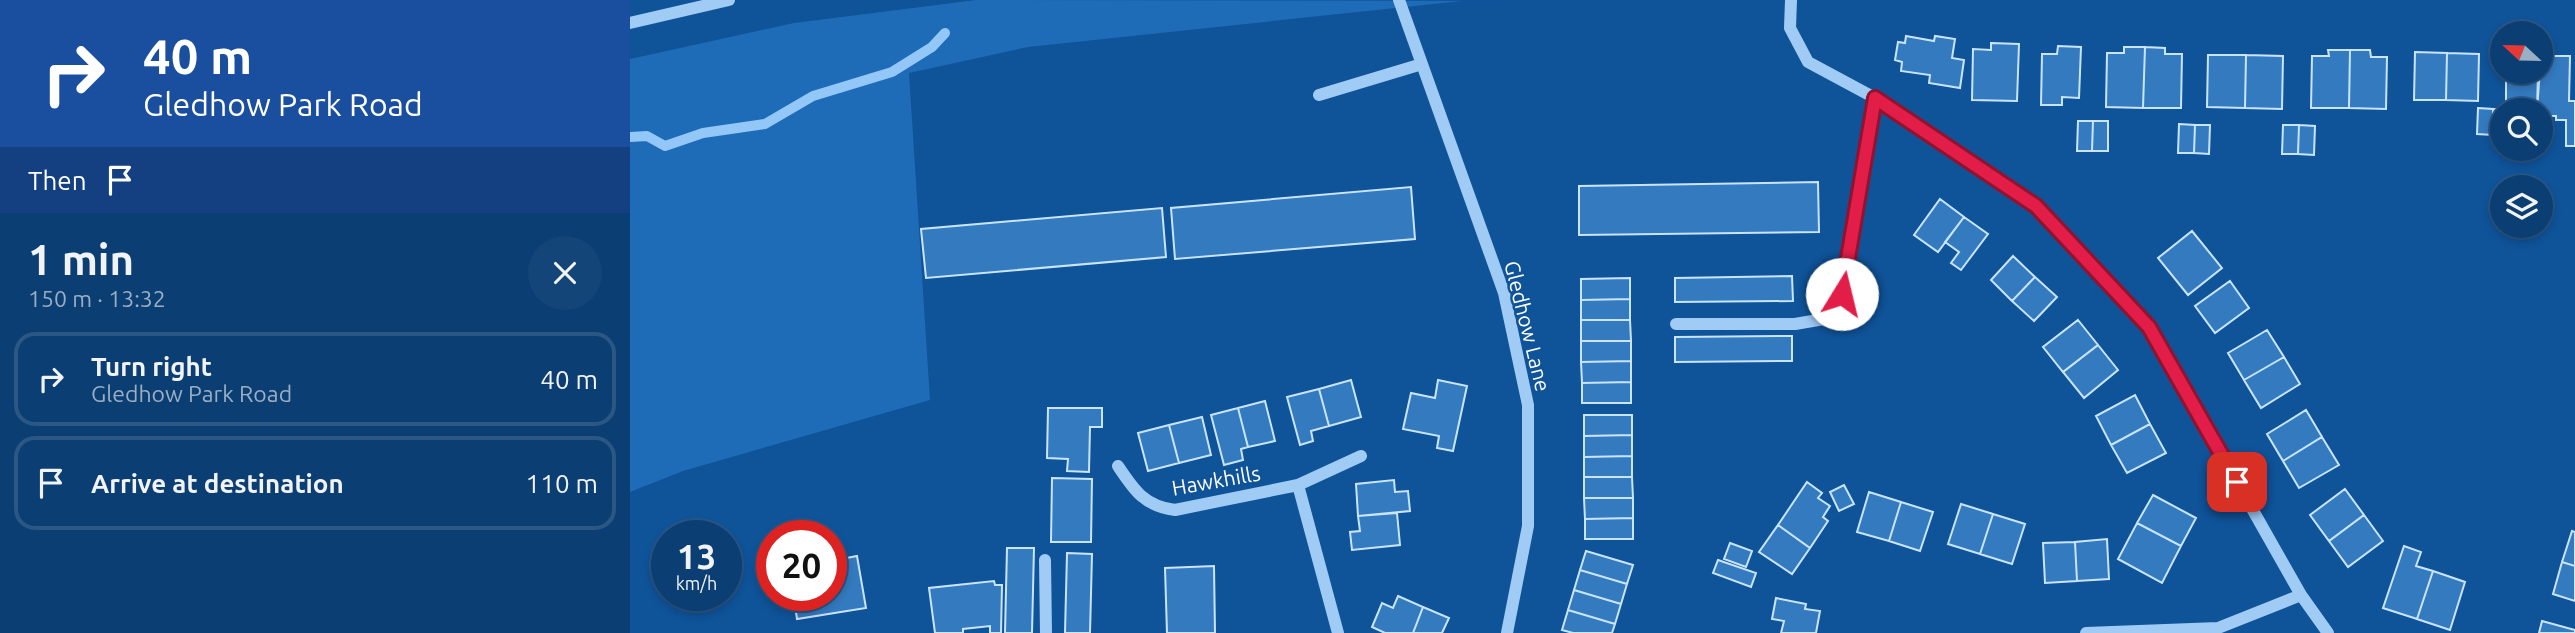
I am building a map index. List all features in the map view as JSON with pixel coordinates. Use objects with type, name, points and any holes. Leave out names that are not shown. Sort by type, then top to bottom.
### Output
[{"type":"street","points":[[630,23],[729,0]]},
{"type":"street","name":"Gledhow Lane","points":[[1399,0],[1504,293],[1528,405],[1528,526],[1507,633]]},
{"type":"street","points":[[1791,0],[1790,28],[1808,62],[1875,98],[2036,206],[2149,327],[2301,595],[2328,633]]},
{"type":"street","points":[[1319,95],[1422,64]]},
{"type":"street","points":[[1676,324],[1795,324],[1824,319],[1842,294],[1875,98]]},
{"type":"street","name":"Hawkhills","points":[[1118,466],[1138,495],[1155,508],[1175,510],[1298,485],[1361,456]]},
{"type":"street","points":[[1298,485],[1338,633]]},
{"type":"street","points":[[1045,560],[1046,633]]},
{"type":"street","points":[[2086,633],[2218,628],[2301,595]]},
{"type":"shaded area","points":[[976,0],[1541,1],[1462,1],[1028,47],[909,73],[930,400],[683,471],[630,492],[630,59],[794,23]]},
{"type":"building","points":[[1906,36],[1934,41],[1935,36],[1955,39],[1952,58],[1964,60],[1960,88],[1929,83],[1930,75],[1901,71],[1902,62],[1895,60],[1898,42],[1905,43]]},
{"type":"building","points":[[1991,43],[2019,44],[2017,101],[1972,100],[1973,49],[1991,50]]},
{"type":"building","points":[[2058,46],[2081,47],[2079,98],[2062,97],[2062,105],[2041,105],[2042,54],[2057,54]]},
{"type":"building","points":[[2124,47],[2145,47],[2143,108],[2106,107],[2107,53],[2124,53]]},
{"type":"building","points":[[2145,47],[2165,48],[2165,54],[2182,54],[2181,108],[2143,108]]},
{"type":"building","points":[[2328,50],[2350,50],[2349,108],[2311,108],[2312,56],[2329,56]]},
{"type":"building","points":[[2350,50],[2370,50],[2371,57],[2387,57],[2386,109],[2349,108]]},
{"type":"building","points":[[2415,52],[2447,53],[2446,100],[2414,100]]},
{"type":"building","points":[[2447,53],[2479,54],[2478,101],[2446,100]]},
{"type":"building","points":[[2208,55],[2246,55],[2245,108],[2207,107]]},
{"type":"building","points":[[2246,55],[2283,56],[2282,109],[2245,108]]},
{"type":"building","points":[[2553,56],[2570,56],[2569,101],[2575,101],[2575,146],[2566,146],[2566,120],[2556,120],[2556,116],[2553,116],[2553,98],[2538,98],[2539,84],[2553,84]]},
{"type":"building","points":[[2506,84],[2538,84],[2537,98],[2506,98]]},
{"type":"building","points":[[2478,108],[2490,109],[2490,135],[2477,134]]},
{"type":"building","points":[[2078,121],[2093,121],[2092,151],[2077,151]]},
{"type":"building","points":[[2093,121],[2108,121],[2108,151],[2092,151]]},
{"type":"building","points":[[2179,124],[2195,125],[2194,153],[2178,153]]},
{"type":"building","points":[[2195,125],[2210,125],[2209,154],[2194,153]]},
{"type":"building","points":[[2283,125],[2299,125],[2298,154],[2282,154]]},
{"type":"building","points":[[2299,125],[2315,126],[2314,155],[2298,154]]},
{"type":"building","points":[[1818,182],[1819,232],[1579,235],[1579,186]]},
{"type":"building","points":[[1411,187],[1415,239],[1175,259],[1171,208]]},
{"type":"building","points":[[1940,199],[1964,217],[1938,252],[1914,235]]},
{"type":"building","points":[[1162,208],[1166,257],[926,278],[921,229]]},
{"type":"building","points":[[1964,217],[1988,234],[1961,270],[1951,263],[1959,252],[1945,242]]},
{"type":"building","points":[[2192,231],[2222,268],[2188,295],[2158,258]]},
{"type":"building","points":[[2013,256],[2035,277],[2012,301],[1991,280]]},
{"type":"building","points":[[1792,276],[1793,301],[1675,302],[1675,278]]},
{"type":"building","points":[[2035,277],[2057,297],[2034,321],[2012,301]]},
{"type":"building","points":[[1630,278],[1630,299],[1581,300],[1581,279]]},
{"type":"building","points":[[2230,281],[2249,308],[2215,333],[2195,306]]},
{"type":"building","points":[[1630,299],[1630,320],[1581,320],[1581,300]]},
{"type":"building","points":[[1581,320],[1630,320],[1631,341],[1581,341]]},
{"type":"building","points":[[2078,320],[2098,345],[2063,372],[2043,347]]},
{"type":"building","points":[[2267,330],[2284,357],[2244,380],[2228,353]]},
{"type":"building","points":[[1792,336],[1792,361],[1675,362],[1675,337]]},
{"type":"building","points":[[1581,341],[1631,341],[1631,361],[1581,362]]},
{"type":"building","points":[[2098,345],[2118,370],[2084,398],[2063,372]]},
{"type":"building","points":[[2284,357],[2300,384],[2261,408],[2244,380]]},
{"type":"building","points":[[1631,361],[1631,382],[1582,383],[1581,362]]},
{"type":"building","points":[[1351,380],[1361,417],[1329,426],[1319,389]]},
{"type":"building","points":[[1438,380],[1467,386],[1453,451],[1437,448],[1439,436],[1403,429],[1411,393],[1435,398]]},
{"type":"building","points":[[1631,382],[1631,403],[1582,403],[1582,383]]},
{"type":"building","points":[[1319,389],[1329,426],[1311,431],[1313,441],[1300,445],[1287,397]]},
{"type":"building","points":[[2135,395],[2150,424],[2111,445],[2096,416]]},
{"type":"building","points":[[1265,401],[1275,441],[1248,447],[1238,408]]},
{"type":"building","points":[[1048,408],[1102,408],[1102,427],[1090,427],[1089,472],[1067,471],[1068,459],[1047,458]]},
{"type":"building","points":[[1238,408],[1248,447],[1241,449],[1243,460],[1224,465],[1211,415]]},
{"type":"building","points":[[2306,410],[2322,437],[2283,461],[2267,434]]},
{"type":"building","points":[[1584,415],[1632,415],[1632,435],[1584,436]]},
{"type":"building","points":[[1202,417],[1211,455],[1179,463],[1169,425]]},
{"type":"building","points":[[2150,424],[2166,453],[2127,473],[2111,445]]},
{"type":"building","points":[[1169,425],[1179,463],[1148,471],[1138,433]]},
{"type":"building","points":[[1632,435],[1632,456],[1584,457],[1584,436]]},
{"type":"building","points":[[2322,437],[2339,465],[2299,488],[2283,461]]},
{"type":"building","points":[[1632,456],[1632,477],[1584,477],[1584,457]]},
{"type":"building","points":[[1584,477],[1632,477],[1633,498],[1584,498]]},
{"type":"building","points":[[1052,478],[1092,479],[1091,542],[1051,542]]},
{"type":"building","points":[[1394,480],[1395,492],[1408,491],[1410,511],[1358,516],[1356,484]]},
{"type":"building","points":[[1807,482],[1822,493],[1818,498],[1830,506],[1823,517],[1828,521],[1810,548],[1778,525]]},
{"type":"building","points":[[1844,485],[1854,504],[1839,511],[1830,492]]},
{"type":"building","points":[[2345,489],[2364,515],[2329,541],[2310,515]]},
{"type":"building","points":[[1869,492],[1901,502],[1889,541],[1857,532]]},
{"type":"building","points":[[2153,495],[2196,518],[2181,546],[2137,523]]},
{"type":"building","points":[[1584,498],[1633,498],[1633,518],[1585,519]]},
{"type":"building","points":[[1901,502],[1933,512],[1920,551],[1889,541]]},
{"type":"building","points":[[1961,504],[1993,514],[1980,554],[1948,544]]},
{"type":"building","points":[[1397,513],[1400,545],[1352,550],[1350,532],[1360,531],[1358,516]]},
{"type":"building","points":[[1993,514],[2025,524],[2012,564],[1980,554]]},
{"type":"building","points":[[2364,515],[2383,541],[2348,567],[2329,541]]},
{"type":"building","points":[[1633,518],[1633,539],[1585,539],[1585,519]]},
{"type":"building","points":[[2137,523],[2181,546],[2162,583],[2118,559]]},
{"type":"building","points":[[1778,525],[1810,548],[1792,574],[1759,552]]},
{"type":"building","points":[[2572,531],[2575,532],[2575,566],[2562,562]]},
{"type":"building","points":[[2107,539],[2109,579],[2077,581],[2075,542]]},
{"type":"building","points":[[2075,542],[2077,581],[2045,583],[2043,543]]},
{"type":"building","points":[[1730,543],[1752,551],[1746,567],[1724,559]]},
{"type":"building","points":[[2404,546],[2421,552],[2416,566],[2433,571],[2417,619],[2383,608]]},
{"type":"building","points":[[1007,548],[1034,548],[1032,633],[1005,633]]},
{"type":"building","points":[[1586,551],[1633,565],[1627,584],[1580,570]]},
{"type":"building","points":[[1067,553],[1092,554],[1090,633],[1065,633]]},
{"type":"building","points":[[857,556],[866,608],[797,619],[796,611],[847,611],[847,558]]},
{"type":"building","points":[[1718,560],[1756,573],[1751,587],[1713,573]]},
{"type":"building","points":[[2562,562],[2575,566],[2575,601],[2553,594]]},
{"type":"building","points":[[1214,566],[1215,633],[1167,633],[1165,568]]},
{"type":"building","points":[[1580,570],[1627,584],[1621,604],[1574,590]]},
{"type":"building","points":[[2433,571],[2465,582],[2450,630],[2417,619]]},
{"type":"building","points":[[994,581],[995,585],[1002,585],[1001,633],[990,633],[990,626],[963,629],[963,633],[935,633],[929,588]]},
{"type":"building","points":[[1574,590],[1621,604],[1615,624],[1568,610]]},
{"type":"building","points":[[1398,596],[1423,607],[1413,633],[1385,633],[1372,627],[1382,603],[1393,608]]},
{"type":"building","points":[[1776,598],[1806,604],[1805,609],[1820,611],[1816,633],[1781,633],[1784,621],[1772,619]]},
{"type":"building","points":[[1423,607],[1449,618],[1442,633],[1413,633]]},
{"type":"building","points":[[1568,610],[1615,624],[1612,633],[1573,633],[1562,630]]},
{"type":"building","points":[[2542,621],[2575,630],[2575,633],[2539,633]]},
{"type":"waterway","points":[[630,137],[647,136],[665,146],[703,133],[765,124],[813,96],[892,72],[932,47],[945,33]]},
{"type":"route","points":[[1842,294],[1875,98],[2036,206],[2149,327],[2237,482]]}]
